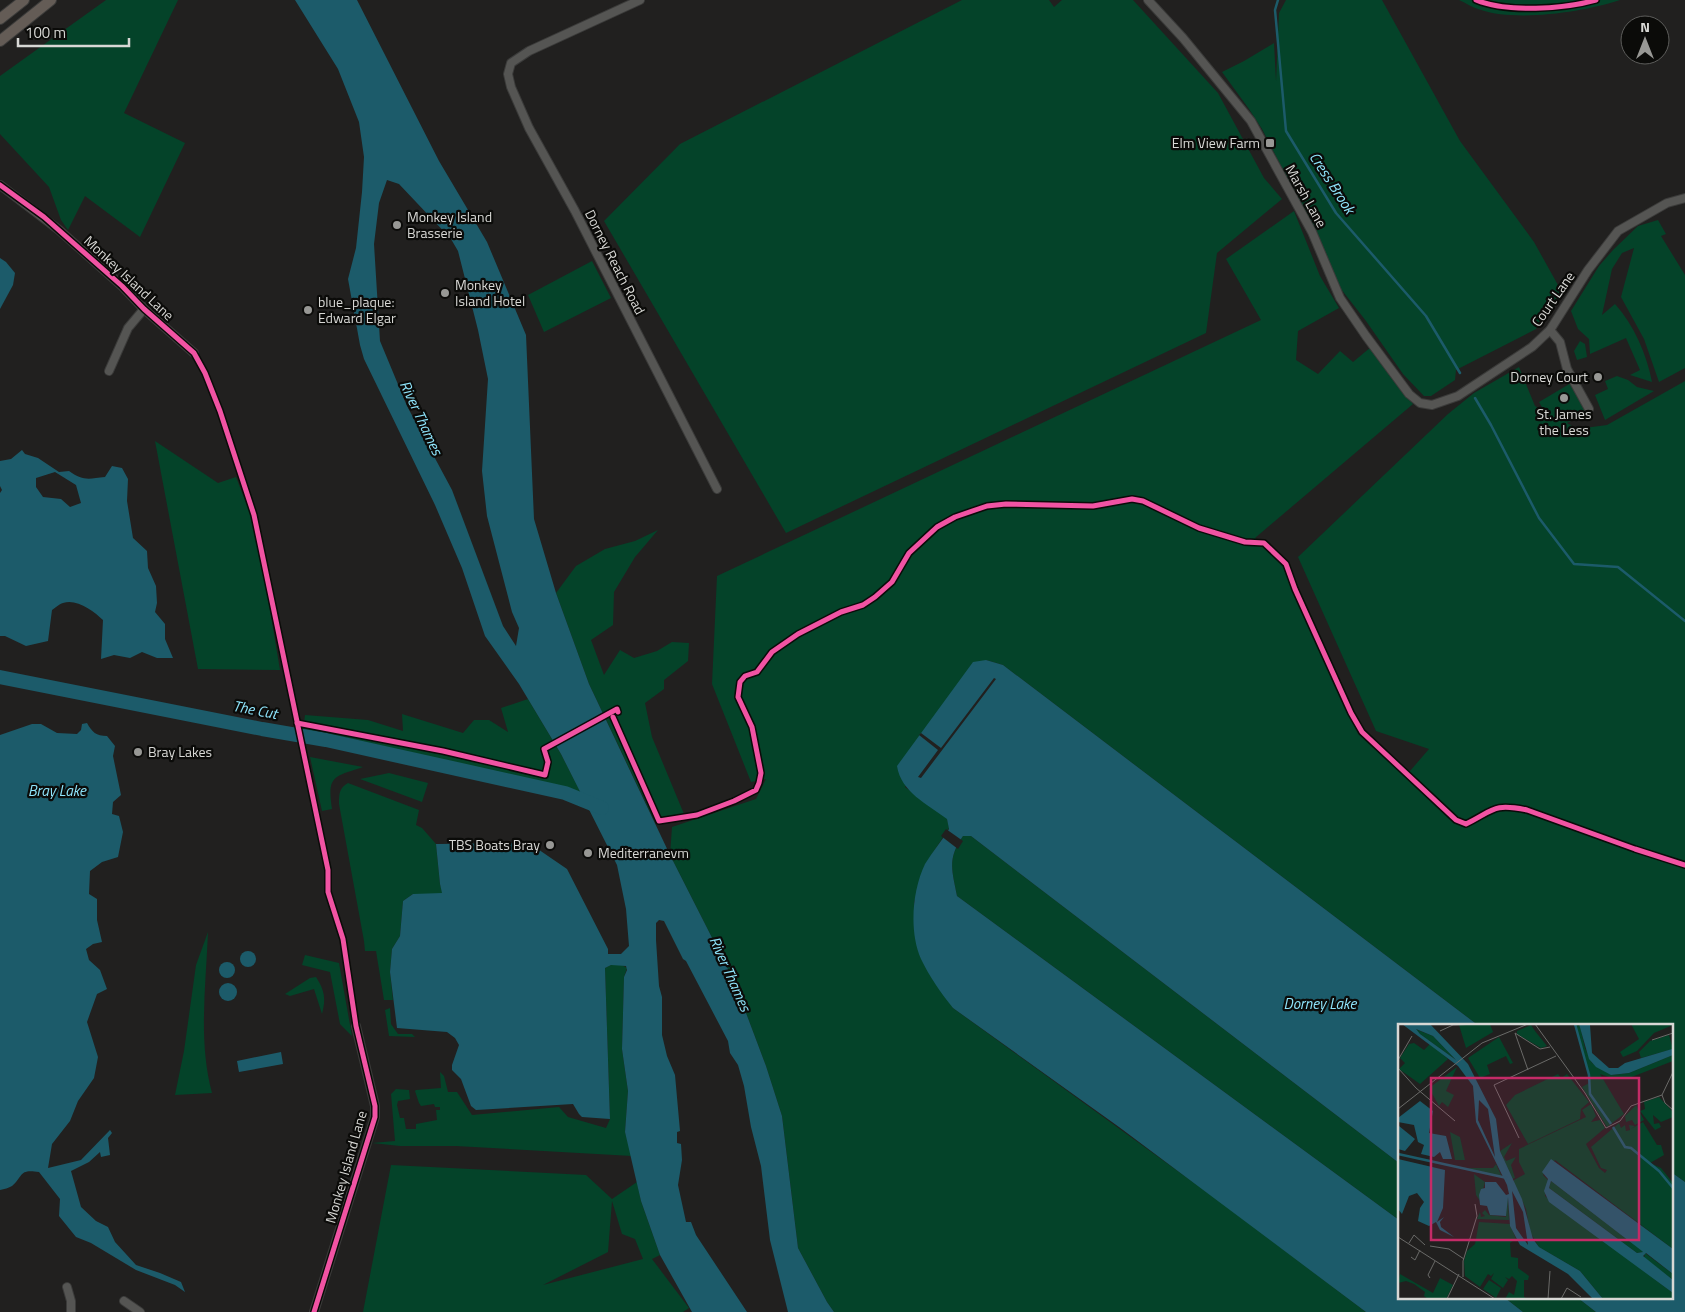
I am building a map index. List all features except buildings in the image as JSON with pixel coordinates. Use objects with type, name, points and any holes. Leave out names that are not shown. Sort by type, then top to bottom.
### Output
[{"type":"highway","points":[[0,19],[24,0]]},
{"type":"highway","points":[[0,41],[51,0]]},
{"type":"street","name":"Dorney Reach Road","points":[[640,0],[529,51],[511,63],[508,74],[516,100],[529,128],[575,211],[717,489]]},
{"type":"street","name":"Marsh Lane","points":[[1148,0],[1183,38],[1251,121],[1312,232],[1340,298],[1409,394],[1420,403],[1432,405]]},
{"type":"street","name":"Monkey Island Lane","points":[[0,185],[60,230],[194,353]]},
{"type":"street","name":"Court Lane","points":[[1432,405],[1458,396],[1532,347],[1550,330],[1588,270],[1618,231],[1667,203],[1685,198]]},
{"type":"street","points":[[109,371],[128,328],[144,309]]},
{"type":"street","points":[[1550,330],[1560,342],[1567,369],[1589,409]]},
{"type":"street","name":"Monkey Island Lane","points":[[314,1312],[375,1117],[375,1106],[356,1026]]},
{"type":"street","points":[[67,1287],[71,1301],[71,1312]]},
{"type":"street","points":[[124,1302],[140,1312]]},
{"type":"green space","points":[[106,0],[178,0],[124,113],[185,143],[140,237],[85,196],[68,230],[61,220],[49,187],[0,134],[0,76]]},
{"type":"green space","points":[[962,0],[1049,0],[1054,7],[1062,0],[1133,0],[1218,93],[1264,178],[1282,199],[1217,253],[1206,333],[786,533],[604,221],[680,144]]},
{"type":"green space","points":[[1286,0],[1382,0],[1460,141],[1534,242],[1563,294],[1536,329],[1456,370],[1455,380],[1431,396],[1424,396],[1403,374],[1341,289],[1262,129],[1222,72],[1274,43],[1276,81],[1279,13]]},
{"type":"green space","points":[[1459,0],[1620,0],[1570,12],[1513,15],[1496,14],[1478,9]]},
{"type":"green space","points":[[1294,211],[1320,276],[1339,308],[1298,331],[1296,360],[1318,374],[1340,351],[1353,362],[1371,347],[1413,404],[1255,538],[1282,565],[1358,734],[1410,771],[1429,749],[1376,731],[1298,557],[1448,414],[1474,393],[1519,367],[1535,406],[1544,411],[1539,402],[1571,383],[1586,408],[1582,415],[1567,423],[1577,429],[1607,425],[1685,381],[1685,1182],[1672,1173],[1672,1024],[1476,1024],[1003,665],[986,660],[905,787],[947,818],[949,828],[925,865],[914,903],[914,920],[916,938],[953,1008],[1219,1201],[1366,1312],[834,1312],[798,1248],[782,1116],[766,1066],[734,981],[670,855],[672,827],[756,799],[766,779],[751,782],[712,684],[717,576],[1261,320],[1226,259]]},
{"type":"green space","points":[[1658,220],[1666,234],[1661,236],[1685,275],[1685,368],[1659,382],[1644,339],[1621,297],[1634,248],[1622,253],[1612,269],[1602,315],[1615,304],[1622,312],[1639,341],[1647,361],[1652,382],[1630,375],[1640,370],[1626,338],[1590,354],[1589,339],[1578,329],[1571,311],[1599,266],[1613,250],[1638,226]]},
{"type":"green space","points":[[592,261],[611,298],[544,332],[528,295]]},
{"type":"green space","points":[[1580,341],[1585,344],[1587,357],[1577,360],[1574,351]]},
{"type":"green space","points":[[1617,376],[1628,380],[1637,387],[1654,391],[1605,420],[1595,395],[1608,389],[1605,381]]},
{"type":"green space","points":[[155,441],[218,483],[236,477],[250,513],[267,592],[280,670],[198,669]]},
{"type":"green space","points":[[658,530],[635,557],[614,592],[613,625],[591,640],[604,675],[620,650],[634,658],[657,651],[672,642],[689,643],[688,661],[664,680],[664,689],[645,703],[652,737],[684,814],[655,822],[589,684],[556,593],[576,566],[605,549],[635,541]]},
{"type":"green space","points":[[528,699],[561,754],[581,793],[581,798],[576,800],[532,780],[317,731],[303,731],[305,715],[368,720],[403,731],[402,714],[463,733],[474,720],[489,720],[508,732],[501,708]]},
{"type":"green space","points":[[310,757],[363,767],[334,779],[331,790],[332,809],[322,811]]},
{"type":"green space","points":[[389,773],[428,783],[422,802],[360,779]]},
{"type":"green space","points":[[348,783],[419,810],[416,825],[422,828],[436,844],[440,884],[443,894],[413,894],[403,901],[400,936],[392,949],[390,972],[393,1000],[384,1000],[376,951],[365,951],[339,804],[340,792]]},
{"type":"green space","points":[[963,836],[971,836],[1398,1162],[1398,1219],[957,896],[952,865],[958,844]]},
{"type":"green space","points":[[208,932],[204,1033],[205,1053],[212,1093],[175,1095],[184,1051],[196,965]]},
{"type":"green space","points":[[305,955],[339,963],[352,1036],[340,1024],[330,972],[302,965]]},
{"type":"green space","points":[[611,965],[622,965],[627,968],[624,977],[622,1049],[628,1091],[625,1132],[632,1156],[456,1146],[400,1146],[372,1143],[395,1141],[391,1094],[396,1089],[409,1090],[410,1099],[398,1101],[397,1105],[400,1118],[404,1118],[406,1129],[416,1129],[416,1124],[437,1120],[436,1110],[440,1110],[440,1107],[435,1107],[434,1104],[421,1106],[415,1091],[441,1088],[440,1072],[444,1076],[448,1092],[457,1092],[472,1115],[559,1107],[568,1117],[606,1128],[610,1119],[605,968]]},
{"type":"green space","points":[[316,977],[324,995],[322,1014],[314,989],[290,996],[285,994],[310,978]]},
{"type":"green space","points":[[390,1008],[391,1024],[398,1034],[412,1034],[415,1037],[389,1036],[385,1010]]},
{"type":"green space","points":[[391,1165],[586,1175],[612,1199],[637,1182],[641,1201],[660,1255],[652,1259],[689,1308],[683,1312],[363,1312]],"holes":[[[612,1201],[622,1234],[635,1239],[643,1259],[543,1285],[608,1252]]]},
{"type":"green space","points":[[1508,1300],[1581,1300],[1596,1312],[1523,1312]]},
{"type":"water","name":"River Thames","points":[[295,0],[357,0],[439,161],[487,242],[526,335],[534,519],[556,593],[589,684],[670,855],[734,981],[766,1066],[782,1116],[798,1248],[834,1312],[788,1312],[770,1240],[761,1166],[738,1065],[730,1053],[728,1041],[664,921],[659,920],[656,923],[656,940],[659,986],[662,997],[662,1035],[667,1056],[675,1075],[680,1131],[677,1132],[677,1143],[681,1144],[682,1160],[678,1185],[686,1222],[691,1222],[696,1235],[747,1312],[692,1312],[660,1255],[641,1201],[625,1132],[628,1091],[622,1049],[626,966],[611,965],[605,968],[610,1119],[582,1117],[573,1104],[476,1110],[471,1106],[461,1079],[452,1070],[459,1045],[455,1038],[447,1032],[397,1028],[390,972],[392,949],[400,936],[403,901],[413,894],[442,893],[436,844],[529,843],[567,869],[608,949],[608,954],[621,954],[629,946],[626,909],[617,865],[561,754],[519,684],[485,636],[462,568],[435,505],[364,359],[348,279],[356,248],[364,157],[359,122],[338,69]],"holes":[[[387,180],[399,184],[451,239],[458,251],[488,379],[482,471],[487,516],[512,612],[519,628],[516,646],[503,626],[452,490],[407,406],[380,341],[374,244],[379,203]]]},
{"type":"water","points":[[0,258],[15,273],[13,285],[0,309]]},
{"type":"water","points":[[22,450],[25,454],[38,458],[59,472],[69,471],[86,478],[105,477],[112,466],[122,468],[128,479],[127,501],[133,538],[147,551],[148,568],[156,586],[157,603],[155,612],[165,624],[165,639],[173,658],[157,658],[142,652],[130,658],[114,655],[101,659],[103,620],[90,609],[73,602],[62,604],[52,610],[48,641],[26,646],[5,636],[0,636],[0,493],[2,490],[0,486],[0,461],[11,459]],"holes":[[[55,472],[76,485],[81,503],[70,507],[61,499],[43,497],[36,487],[36,478]]]},
{"type":"water","name":"Dorney Lake","points":[[986,660],[1003,665],[1476,1024],[1398,1024],[1398,1162],[971,836],[963,836],[953,858],[952,872],[957,896],[1398,1219],[1398,1300],[1508,1300],[1523,1312],[1366,1312],[1119,1127],[953,1008],[921,959],[917,948],[914,924],[917,886],[925,864],[949,829],[947,819],[909,790],[899,775],[897,766],[973,662]]},
{"type":"water","name":"Bray Lake","points":[[87,723],[95,733],[107,736],[115,746],[113,756],[121,795],[113,802],[112,814],[119,816],[123,832],[118,857],[102,862],[90,871],[89,894],[97,899],[97,920],[102,942],[93,944],[86,949],[89,960],[100,970],[107,989],[97,994],[87,1022],[98,1057],[94,1078],[78,1101],[70,1121],[52,1144],[48,1168],[81,1160],[110,1130],[112,1133],[108,1138],[110,1155],[101,1157],[100,1152],[89,1162],[71,1171],[81,1207],[96,1221],[108,1227],[115,1242],[136,1265],[181,1282],[185,1292],[175,1285],[136,1270],[91,1243],[76,1237],[59,1216],[60,1199],[39,1172],[24,1172],[12,1186],[0,1190],[0,735],[32,724],[41,724],[57,733],[77,734],[81,730],[82,724]]},
{"type":"water","points":[[248,951],[256,959],[248,967],[240,959]]},
{"type":"water","points":[[227,962],[235,970],[227,978],[219,970]]},
{"type":"water","points":[[228,983],[234,986],[237,992],[234,998],[228,1001],[222,998],[219,992],[222,986]]},
{"type":"water","points":[[281,1052],[283,1064],[239,1072],[237,1061]]},
{"type":"water","points":[[1672,1173],[1685,1182],[1685,1312],[1596,1312],[1581,1300],[1672,1300]]},
{"type":"pier","points":[[994,678],[996,679],[921,778],[918,777],[938,750],[919,735],[921,733],[941,748]]},
{"type":"pier","points":[[606,712],[607,715],[554,746],[552,743]]},
{"type":"pier","points":[[946,829],[963,841],[958,849],[941,836]]},
{"type":"waterway","name":"Cress Brook","points":[[1278,0],[1275,10],[1286,131],[1336,213],[1426,316],[1460,373]]},
{"type":"waterway","name":"Cress Brook","points":[[1475,398],[1539,518],[1574,564],[1618,567],[1685,621]]},
{"type":"waterway","name":"The Cut","points":[[0,677],[326,740],[565,793],[602,808]]},
{"type":"cycle path","points":[[1476,0],[1503,7],[1519,8],[1568,6],[1596,0]]},
{"type":"cycle path","points":[[0,185],[44,217],[194,353],[205,373],[220,411],[254,515],[328,870],[328,892],[343,939],[356,1026],[375,1106],[375,1117],[314,1312]]},
{"type":"cycle path","points":[[613,717],[659,821],[697,815],[734,801],[756,790],[761,773],[752,727],[738,697],[740,682],[745,676],[757,672],[772,652],[798,634],[841,612],[863,605],[875,597],[892,582],[909,553],[937,527],[955,517],[987,506],[1006,504],[1093,506],[1132,499],[1143,501],[1199,528],[1245,542],[1264,543],[1286,564],[1295,589],[1351,713],[1362,732],[1456,820],[1466,824],[1494,809],[1507,807],[1527,810],[1685,865]]},
{"type":"cycle path","points":[[297,723],[443,751],[545,775],[548,762],[544,749],[617,709],[618,712]]},
{"type":"place","name":"Elm View Farm","points":[[1270,143]]},
{"type":"place","name":"Monkey Island Brasserie","points":[[397,225]]},
{"type":"place","name":"Monkey Island Hotel","points":[[445,293]]},
{"type":"place","name":"blue_plaque: Edward Elgar","points":[[308,310]]},
{"type":"place","name":"Dorney Court","points":[[1598,377]]},
{"type":"place","name":"St. James the Less","points":[[1564,398]]},
{"type":"place","name":"Bray Lakes","points":[[138,752]]},
{"type":"place","name":"TBS Boats Bray","points":[[550,845]]},
{"type":"place","name":"Mediterranevm","points":[[588,853]]}]
